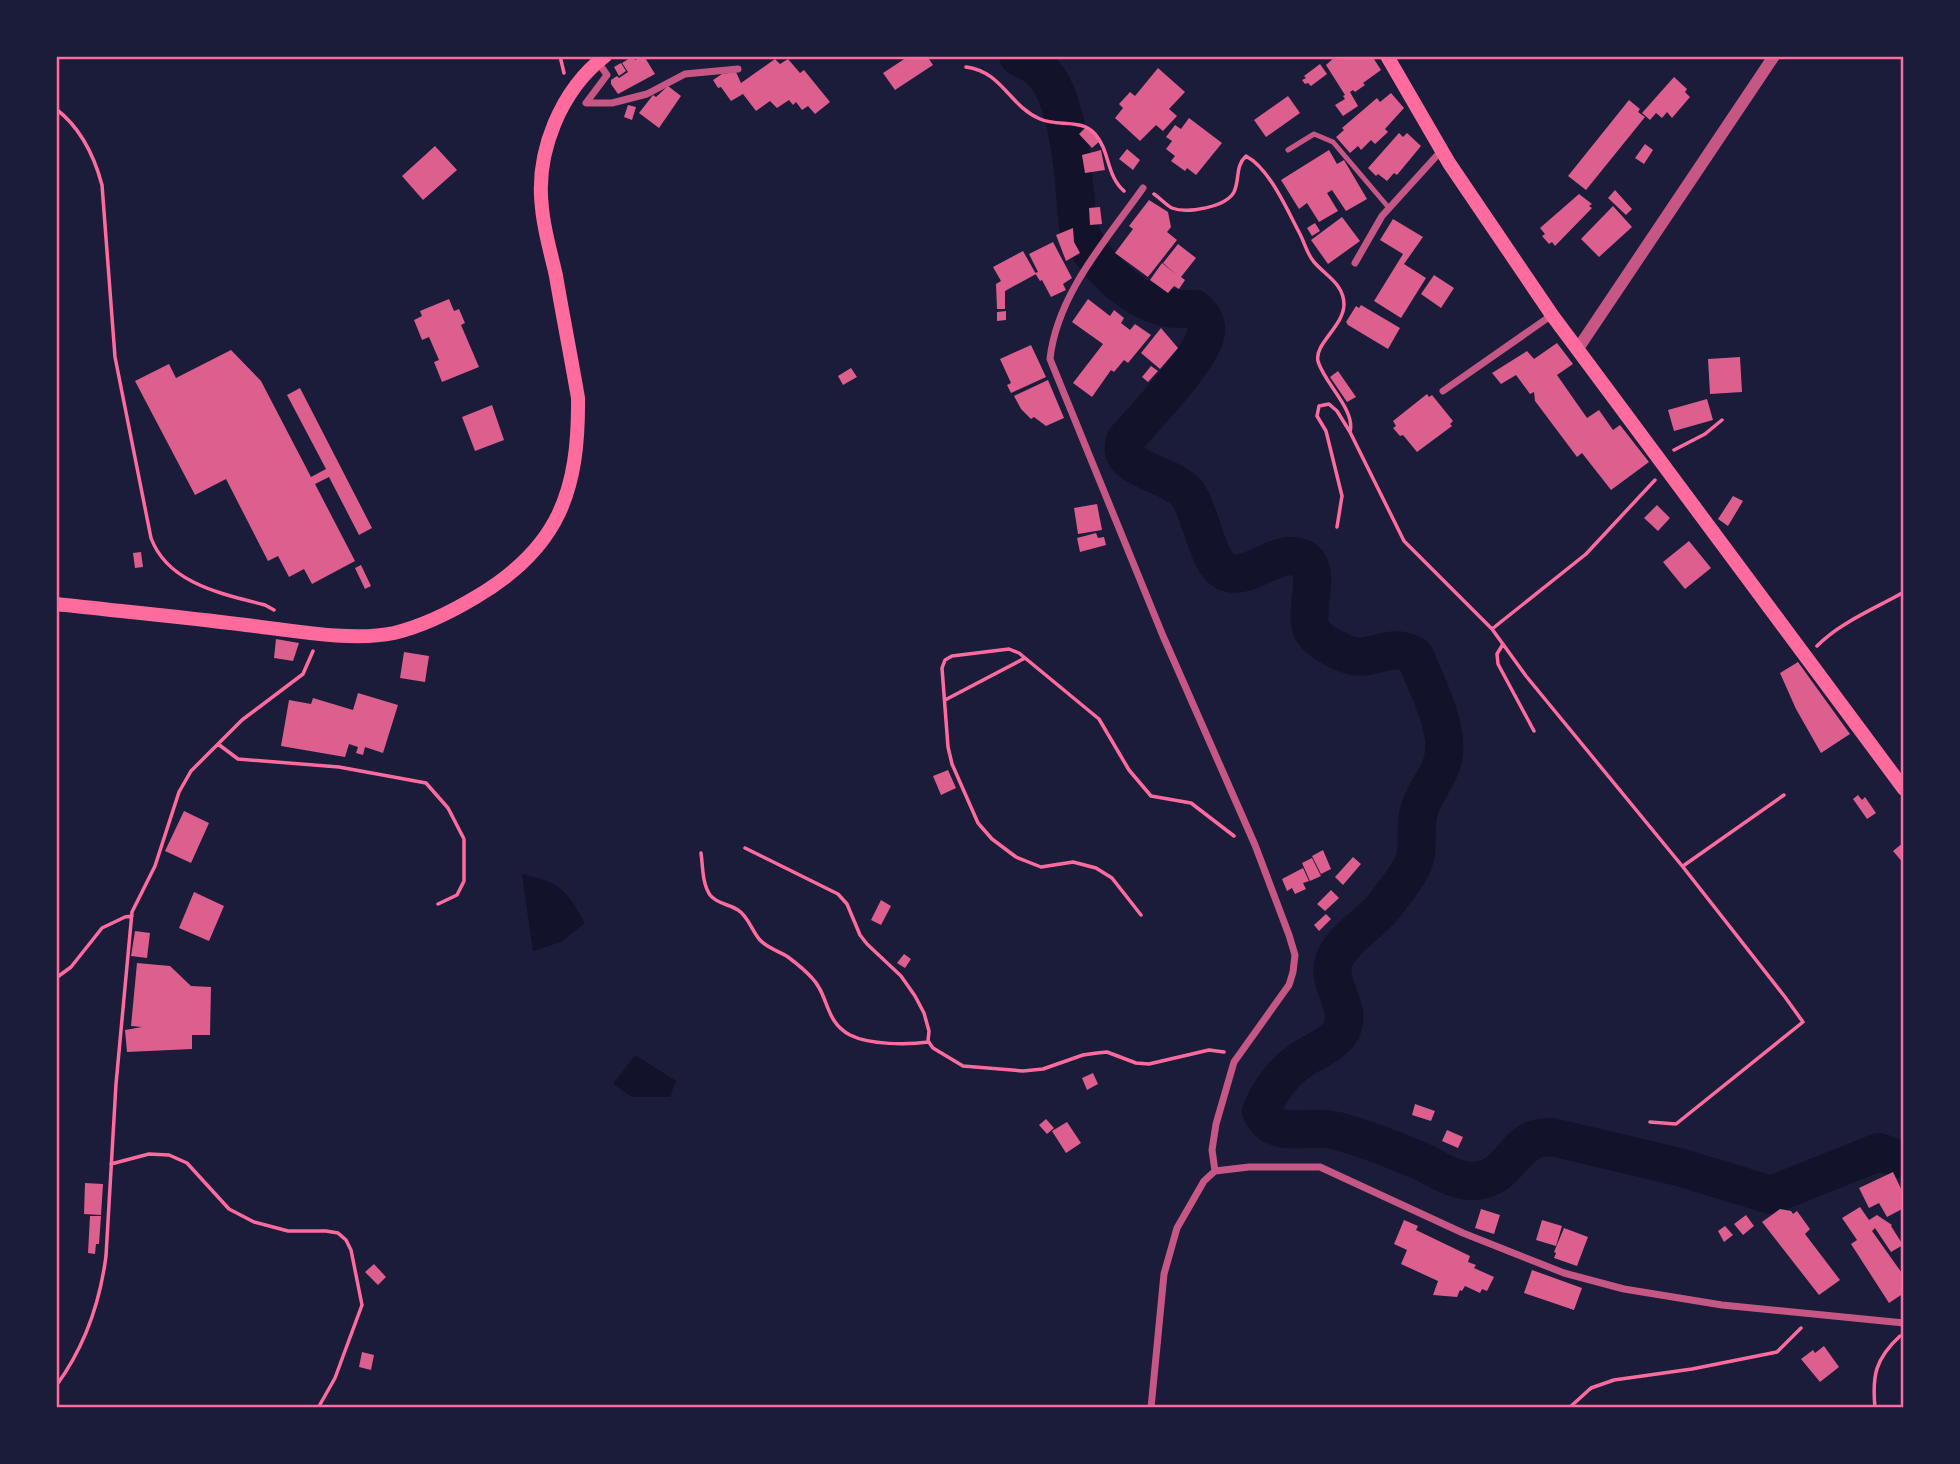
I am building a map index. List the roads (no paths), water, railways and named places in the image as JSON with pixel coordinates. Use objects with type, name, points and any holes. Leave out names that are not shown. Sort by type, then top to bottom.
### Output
[{"type":"main road","points":[[1387,56],[1441,151],[1500,242],[1904,789]]},
{"type":"main road","points":[[56,604],[304,632],[370,635],[393,633],[436,618],[471,600],[512,574],[532,555],[557,519],[573,472],[578,422],[578,397],[541,206],[542,182],[551,132],[564,102],[574,86],[601,59]]},
{"type":"street","points":[[1577,349],[1774,56]]},
{"type":"street","points":[[601,59],[607,75],[586,103],[612,103],[647,94],[685,74],[738,69]]},
{"type":"street","points":[[1355,263],[1382,216],[1441,151]]},
{"type":"street","points":[[1143,188],[1101,247],[1062,311],[1052,338],[1050,359],[1163,636],[1255,845],[1295,955],[1289,985],[1236,1060],[1216,1124],[1212,1150],[1215,1171]]},
{"type":"street","points":[[1443,391],[1552,315]]},
{"type":"street","points":[[1151,1408],[1164,1274],[1177,1228],[1204,1181],[1215,1171],[1249,1167],[1320,1167],[1463,1233],[1564,1273],[1625,1289],[1722,1305],[1904,1323]]},
{"type":"lane","points":[[1287,150],[1314,134],[1333,142],[1390,208]]},
{"type":"waterway","points":[[1018,56],[1041,70],[1051,83],[1059,101],[1069,144],[1078,226],[1091,252],[1112,276],[1136,295],[1167,308],[1195,309],[1206,325],[1203,343],[1195,356],[1172,388],[1125,440],[1124,450],[1127,457],[1185,491],[1196,511],[1209,549],[1221,568],[1229,573],[1247,572],[1283,557],[1301,558],[1308,563],[1312,581],[1309,614],[1313,632],[1323,642],[1354,656],[1363,657],[1397,650],[1415,656],[1441,723],[1444,737],[1442,763],[1419,811],[1416,854],[1411,867],[1386,904],[1352,936],[1335,958],[1333,977],[1342,1006],[1344,1025],[1332,1041],[1297,1063],[1278,1082],[1261,1111],[1267,1120],[1274,1126],[1283,1128],[1326,1129],[1347,1134],[1408,1156],[1451,1176],[1472,1181],[1494,1176],[1527,1143],[1546,1137],[1679,1167],[1771,1195],[1879,1152],[1904,1160]]}]
